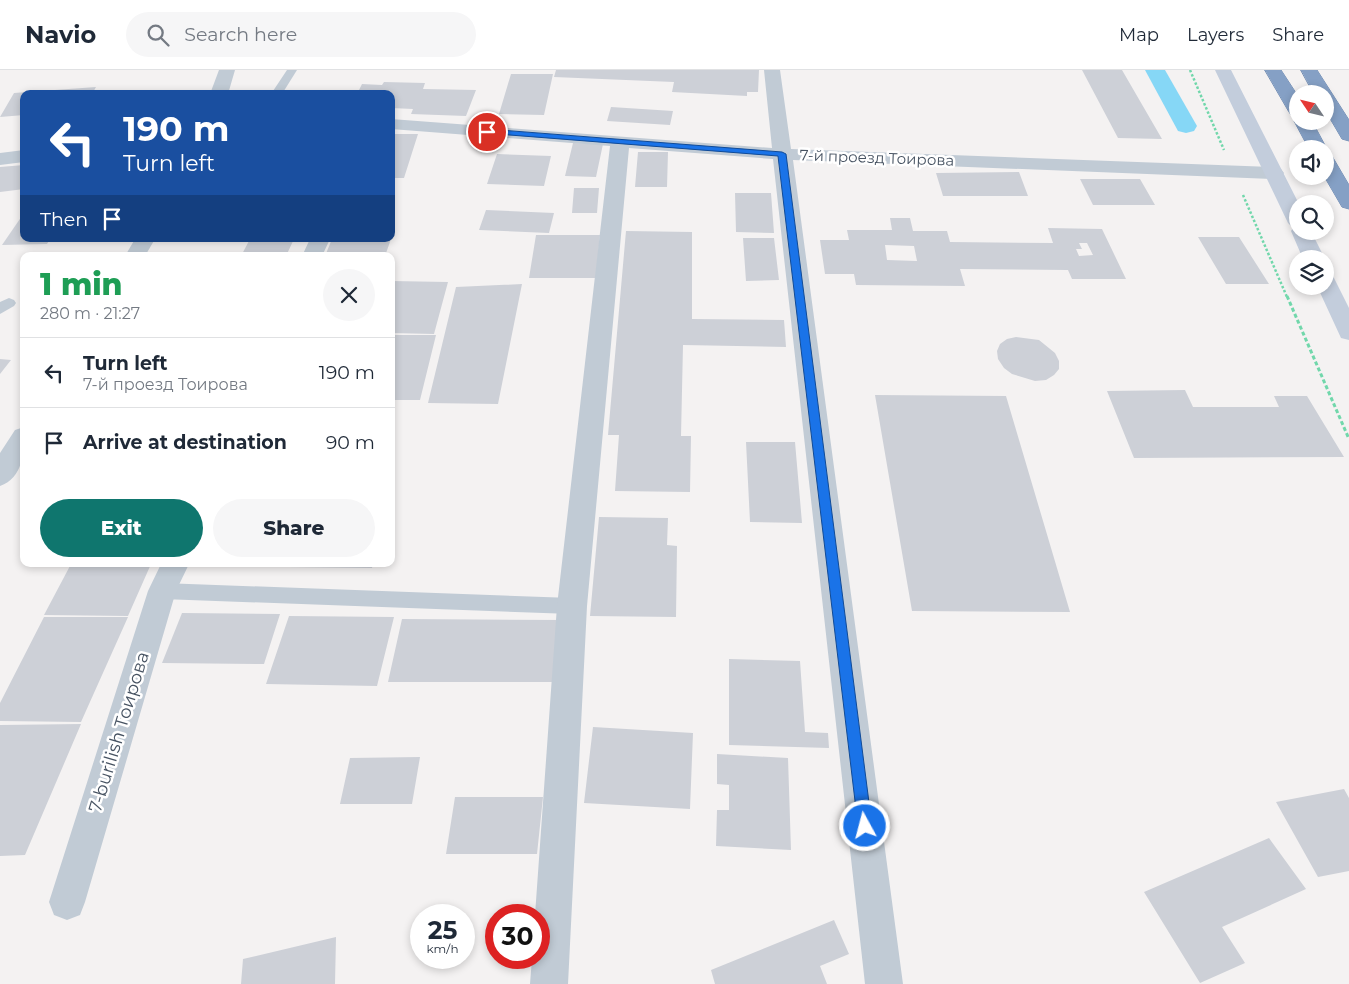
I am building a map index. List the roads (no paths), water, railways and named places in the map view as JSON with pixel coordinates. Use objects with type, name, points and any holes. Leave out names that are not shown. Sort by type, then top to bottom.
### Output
[{"type":"highway","points":[[1273,70],[1289,97]]},
{"type":"highway","points":[[1309,70],[1318,85]]},
{"type":"highway","points":[[1334,111],[1349,135]]},
{"type":"highway","points":[[1334,176],[1349,203]]},
{"type":"main road","points":[[1223,70],[1289,204]]},
{"type":"main road","points":[[1332,295],[1349,332]]},
{"type":"street","points":[[220,90],[227,70]]},
{"type":"street","points":[[772,70],[884,984]]},
{"type":"street","name":"7-й проезд Тоирова","points":[[395,124],[782,154],[1274,173]]},
{"type":"street","points":[[549,984],[572,606],[620,142]]},
{"type":"street","points":[[0,159],[20,156]]},
{"type":"street","points":[[0,475],[20,443]]},
{"type":"street","name":"7-burilish Тоирова","points":[[67,902],[168,578]]},
{"type":"lane","points":[[279,90],[292,70]]},
{"type":"lane","points":[[168,578],[572,606]]},
{"type":"waterway","points":[[1155,70],[1186,126]]}]
